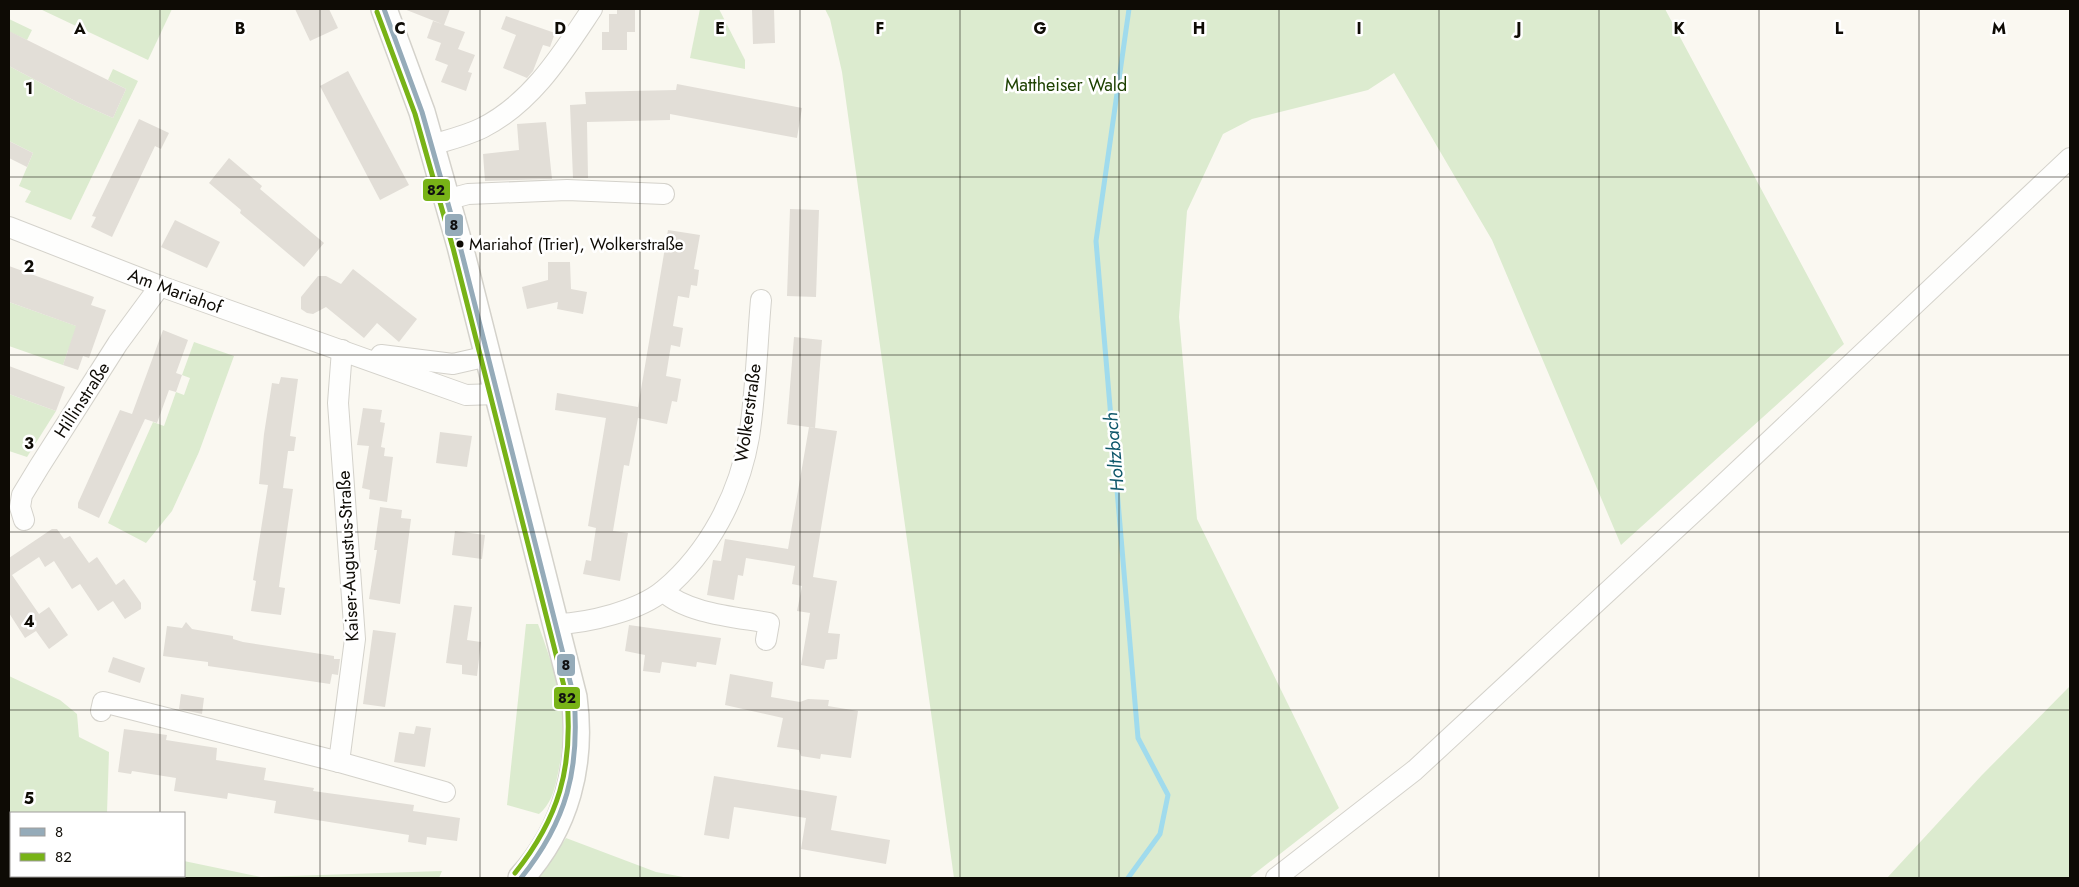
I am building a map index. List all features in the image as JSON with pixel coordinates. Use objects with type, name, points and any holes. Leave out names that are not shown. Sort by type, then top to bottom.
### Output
[{"type":"street","points":[[384,9],[411,77],[431,145],[488,356],[574,697],[578,730],[576,759],[568,794],[556,827],[539,856],[521,878]]},
{"type":"street","points":[[431,145],[479,129],[521,101],[555,64],[592,9]]},
{"type":"street","points":[[1276,878],[1415,770],[1716,491],[2070,158]]},
{"type":"street","points":[[446,200],[468,194],[566,190],[664,194]]},
{"type":"street","name":"Am Mariahof","points":[[9,227],[160,286],[466,395],[497,394]]},
{"type":"street","name":"Hillinstraße","points":[[24,520],[20,507],[22,496],[34,475],[118,343],[160,286]]},
{"type":"street","name":"Wolkerstraße","points":[[557,624],[581,623],[622,611],[663,591],[696,557],[728,504],[737,482],[749,436],[761,300]]},
{"type":"street","name":"Am Mariahof","points":[[342,350],[453,364],[488,356]]},
{"type":"street","name":"Kaiser-Augustus-Straße","points":[[339,762],[355,639],[338,403],[342,350]]},
{"type":"street","points":[[663,591],[675,601],[693,608],[769,623],[766,640]]},
{"type":"street","points":[[100,711],[103,702],[339,762],[445,792]]},
{"type":"green space","points":[[40,9],[172,9],[148,60]]},
{"type":"green space","points":[[700,9],[719,9],[745,60],[745,69],[690,58]]},
{"type":"green space","name":"Mattheiser Wald","points":[[825,9],[1665,9],[1844,344],[1621,545],[1492,240],[1394,73],[1368,90],[1252,119],[1223,134],[1187,211],[1179,317],[1197,519],[1339,808],[1249,878],[954,878],[842,72],[830,19]]},
{"type":"green space","points":[[9,19],[32,30],[27,40],[12,33],[9,39]]},
{"type":"green space","points":[[9,66],[77,102],[113,118],[126,89],[108,80],[113,69],[138,81],[71,220],[25,202],[31,191],[19,186],[33,153],[9,141]]},
{"type":"green space","points":[[9,302],[82,328],[74,352],[68,350],[63,365],[9,346]]},
{"type":"green space","points":[[194,342],[234,356],[199,452],[172,511],[146,543],[108,523],[153,422],[164,426],[176,392],[184,395],[190,378],[182,375]]},
{"type":"green space","points":[[9,394],[56,411],[27,457],[9,451]]},
{"type":"green space","points":[[526,624],[538,624],[556,681],[562,717],[563,736],[556,783],[549,802],[539,814],[507,805]]},
{"type":"green space","points":[[9,676],[60,700],[77,714],[79,737],[109,752],[107,812],[10,812],[9,845]]},
{"type":"green space","points":[[2070,686],[2070,878],[1887,878],[1982,775]]},
{"type":"green space","points":[[566,838],[656,872],[689,878],[539,878]]},
{"type":"green space","points":[[185,861],[261,877],[442,871],[439,878],[49,878],[185,877]]},
{"type":"building","points":[[295,9],[329,9],[338,28],[310,41]]},
{"type":"building","points":[[404,9],[450,9],[444,25],[465,32],[458,49],[475,55],[468,72],[472,73],[466,91],[441,82],[448,65],[435,60],[441,43],[427,38],[433,21],[442,24]]},
{"type":"building","points":[[617,9],[635,9],[635,32],[627,32],[627,50],[602,50],[602,32],[609,32],[609,14],[617,14]]},
{"type":"building","points":[[752,9],[774,9],[775,43],[753,44]]},
{"type":"building","points":[[506,16],[555,33],[550,47],[543,45],[533,71],[527,78],[503,68],[516,35],[501,29]]},
{"type":"building","points":[[9,31],[126,89],[113,118],[77,102],[9,66]]},
{"type":"building","points":[[348,71],[409,185],[380,200],[320,86]]},
{"type":"building","points":[[677,84],[802,108],[797,138],[670,114],[670,120],[587,122],[588,178],[573,178],[570,105],[586,104],[585,92],[676,90]]},
{"type":"building","points":[[139,119],[169,133],[161,149],[155,146],[112,237],[91,227],[96,217],[92,216]]},
{"type":"building","points":[[546,122],[552,179],[485,181],[483,154],[519,150],[517,124]]},
{"type":"building","points":[[9,141],[33,153],[27,167],[9,158]]},
{"type":"building","points":[[229,158],[262,186],[260,189],[324,243],[304,267],[240,213],[241,210],[209,183]]},
{"type":"building","points":[[790,209],[819,210],[816,297],[787,296]]},
{"type":"building","points":[[175,220],[220,242],[207,268],[161,247]]},
{"type":"building","points":[[668,230],[700,235],[694,269],[699,270],[697,286],[691,285],[689,298],[678,296],[673,326],[683,328],[680,347],[671,345],[666,376],[681,379],[677,402],[672,401],[667,424],[638,418],[629,466],[624,465],[613,531],[628,533],[620,581],[583,574],[586,560],[591,561],[596,528],[588,526],[606,418],[555,410],[557,393],[638,407]]},
{"type":"building","points":[[548,262],[570,262],[571,289],[587,292],[583,314],[557,309],[558,302],[527,309],[522,287],[548,280]]},
{"type":"building","points":[[9,266],[94,297],[91,305],[106,310],[89,358],[83,356],[78,370],[63,365],[76,326],[9,302]]},
{"type":"building","points":[[353,269],[417,319],[399,342],[377,323],[364,338],[326,307],[313,314],[301,309],[301,297],[318,276],[326,276],[341,284]]},
{"type":"building","points":[[163,330],[188,340],[176,373],[182,375],[176,392],[169,390],[157,423],[145,419],[99,518],[78,508],[78,503],[120,410],[132,414]]},
{"type":"building","points":[[794,337],[822,340],[815,428],[787,424]]},
{"type":"building","points":[[9,366],[65,387],[56,411],[9,394]]},
{"type":"building","points":[[281,377],[298,379],[290,436],[296,437],[294,451],[288,451],[283,488],[293,489],[279,587],[285,588],[281,615],[251,611],[256,581],[253,580],[268,485],[259,484],[264,434],[272,383],[279,384]]},
{"type":"building","points":[[363,408],[382,410],[380,422],[385,423],[381,447],[385,448],[384,456],[393,457],[387,502],[369,499],[370,490],[362,488],[369,446],[357,445]]},
{"type":"building","points":[[809,427],[837,431],[813,577],[837,581],[828,633],[840,634],[837,659],[826,660],[824,669],[801,665],[810,613],[797,611],[802,586],[792,584],[795,566],[746,558],[743,576],[738,575],[734,600],[707,595],[713,560],[721,561],[725,539],[788,549]]},
{"type":"building","points":[[440,432],[472,436],[467,467],[436,463]]},
{"type":"building","points":[[380,507],[402,510],[401,518],[411,519],[400,604],[369,599],[377,550],[374,550]]},
{"type":"building","points":[[52,529],[57,529],[64,539],[70,536],[89,563],[97,557],[116,585],[124,579],[141,603],[141,609],[125,619],[113,601],[98,611],[80,584],[72,589],[54,561],[45,567],[39,557],[12,575],[39,614],[49,607],[68,635],[49,649],[36,631],[25,638],[9,613],[9,558]]},
{"type":"building","points":[[455,531],[485,535],[482,559],[452,555]]},
{"type":"building","points":[[454,605],[472,607],[467,640],[481,642],[477,676],[462,674],[462,665],[446,663]]},
{"type":"building","points":[[186,622],[192,629],[233,636],[233,639],[243,642],[334,656],[334,659],[340,659],[338,675],[332,674],[330,684],[208,666],[208,662],[163,656],[167,626],[182,628]]},
{"type":"building","points":[[629,625],[721,638],[716,665],[697,662],[696,667],[662,662],[660,673],[643,671],[645,655],[625,651]]},
{"type":"building","points":[[373,630],[396,633],[385,707],[363,704]]},
{"type":"building","points":[[113,657],[145,668],[140,683],[108,672]]},
{"type":"building","points":[[730,674],[773,682],[771,697],[800,702],[808,699],[829,700],[828,706],[858,711],[851,758],[821,754],[820,759],[801,756],[799,750],[777,747],[783,718],[725,705]]},
{"type":"building","points":[[181,694],[204,698],[202,714],[179,709]]},
{"type":"building","points":[[416,726],[431,728],[425,767],[394,762],[399,732],[414,734]]},
{"type":"building","points":[[124,729],[167,735],[166,740],[217,748],[216,760],[266,768],[264,780],[314,788],[313,791],[414,805],[413,811],[460,818],[457,841],[427,837],[426,845],[408,842],[409,835],[274,813],[276,801],[228,793],[227,799],[174,791],[176,778],[132,771],[131,774],[118,772]]},
{"type":"building","points":[[714,776],[837,796],[831,830],[890,840],[886,864],[801,849],[806,818],[734,807],[729,839],[704,835]]},
{"type":"waterway","name":"Holtzbach","points":[[1128,878],[1160,834],[1168,795],[1138,738],[1096,241],[1129,9]]},
{"type":"transit line","name":"8","points":[[384,9],[422,112],[460,246],[574,697],[575,748],[567,793],[560,815],[550,836],[521,878]]},
{"type":"transit line","name":"82","points":[[377,12],[415,114],[453,248],[567,698],[568,747],[560,791],[543,832],[515,873]]},
{"type":"place","name":"Mariahof (Trier), Wolkerstraße","points":[[460,244]]}]
